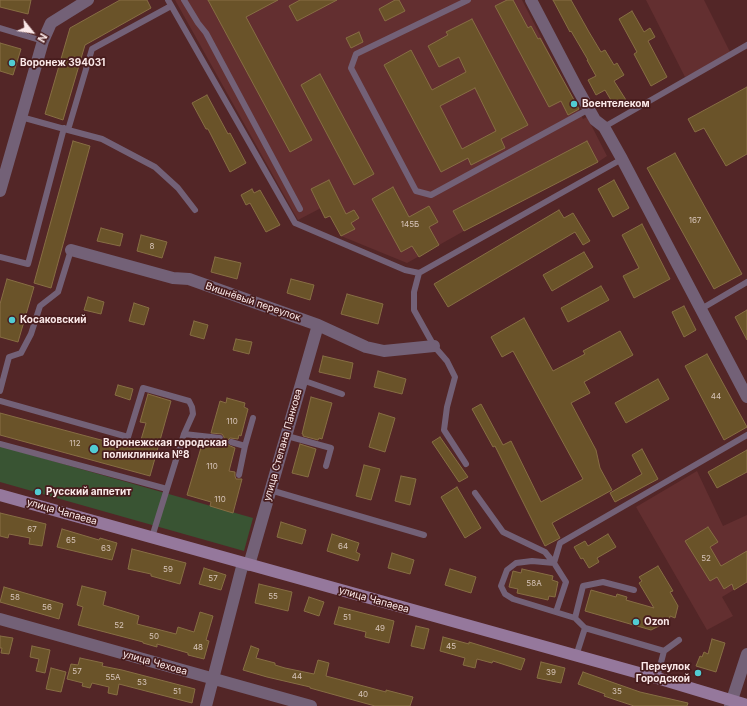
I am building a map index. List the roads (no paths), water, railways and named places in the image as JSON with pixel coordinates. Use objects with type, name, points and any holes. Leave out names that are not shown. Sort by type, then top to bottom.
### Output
[{"type":"street","points":[[0,191],[43,41],[51,23],[88,0]]},
{"type":"street","points":[[532,0],[589,110],[595,120],[604,126],[622,159],[747,397]]},
{"type":"street","name":"Вишнёвый переулок","points":[[71,250],[173,278],[189,279],[318,324],[366,347],[384,351],[434,346]]},
{"type":"street","name":"улица Степана Панкова","points":[[206,706],[246,564],[270,490],[318,324]]},
{"type":"street","name":"улица Чапаева","points":[[0,495],[657,678],[731,703],[747,705]]},
{"type":"street","name":"улица Чехова","points":[[0,619],[311,706]]},
{"type":"street","points":[[731,703],[747,654]]},
{"type":"lane","points":[[184,0],[206,33],[300,209]]},
{"type":"lane","points":[[468,0],[356,54],[351,68],[416,191],[432,195],[589,110]]},
{"type":"lane","points":[[0,257],[28,264],[66,129],[92,49],[169,3],[295,223],[405,270],[419,273],[622,159]]},
{"type":"lane","points":[[0,28],[43,41]]},
{"type":"lane","points":[[604,126],[747,45]]},
{"type":"lane","points":[[21,117],[102,139],[155,167],[178,188],[195,210]]},
{"type":"lane","points":[[0,391],[9,357],[21,353],[31,334],[40,306],[58,292],[71,250]]},
{"type":"lane","points":[[419,273],[414,292],[414,310],[434,346],[447,361],[455,378],[446,407],[444,430],[466,464]]},
{"type":"lane","points":[[701,309],[747,282]]},
{"type":"lane","points":[[302,380],[342,394]]},
{"type":"lane","points":[[0,401],[128,437],[143,388],[188,401],[192,407],[193,414],[184,434],[152,537]]},
{"type":"lane","points":[[239,475],[253,418]]},
{"type":"lane","points":[[184,434],[220,438]]},
{"type":"lane","points":[[554,563],[560,543],[747,435]]},
{"type":"lane","points":[[286,436],[331,448],[326,466]]},
{"type":"lane","points":[[232,442],[245,446]]},
{"type":"lane","points":[[0,444],[167,489]]},
{"type":"lane","points":[[270,490],[424,535]]},
{"type":"lane","points":[[476,493],[503,532],[545,552],[554,563],[566,582],[556,612]]},
{"type":"lane","points":[[554,563],[532,561],[516,563],[507,570],[501,586],[505,594],[512,599],[574,618],[585,628],[664,651]]},
{"type":"lane","points":[[574,618],[583,586],[603,582],[634,590]]},
{"type":"lane","points":[[576,656],[585,628]]},
{"type":"lane","points":[[657,678],[664,651],[679,640]]},
{"type":"place","name":"Воронеж 394031","points":[[12,63]]},
{"type":"place","name":"Воентелеком","points":[[574,104]]},
{"type":"place","name":"Косаковский","points":[[12,320]]},
{"type":"place","name":"Воронежская городская поликлиника №8","points":[[94,449]]},
{"type":"place","name":"Русский аппетит","points":[[38,492]]},
{"type":"place","name":"Ozon","points":[[636,622]]},
{"type":"place","name":"Переулок Городской","points":[[698,673]]}]
